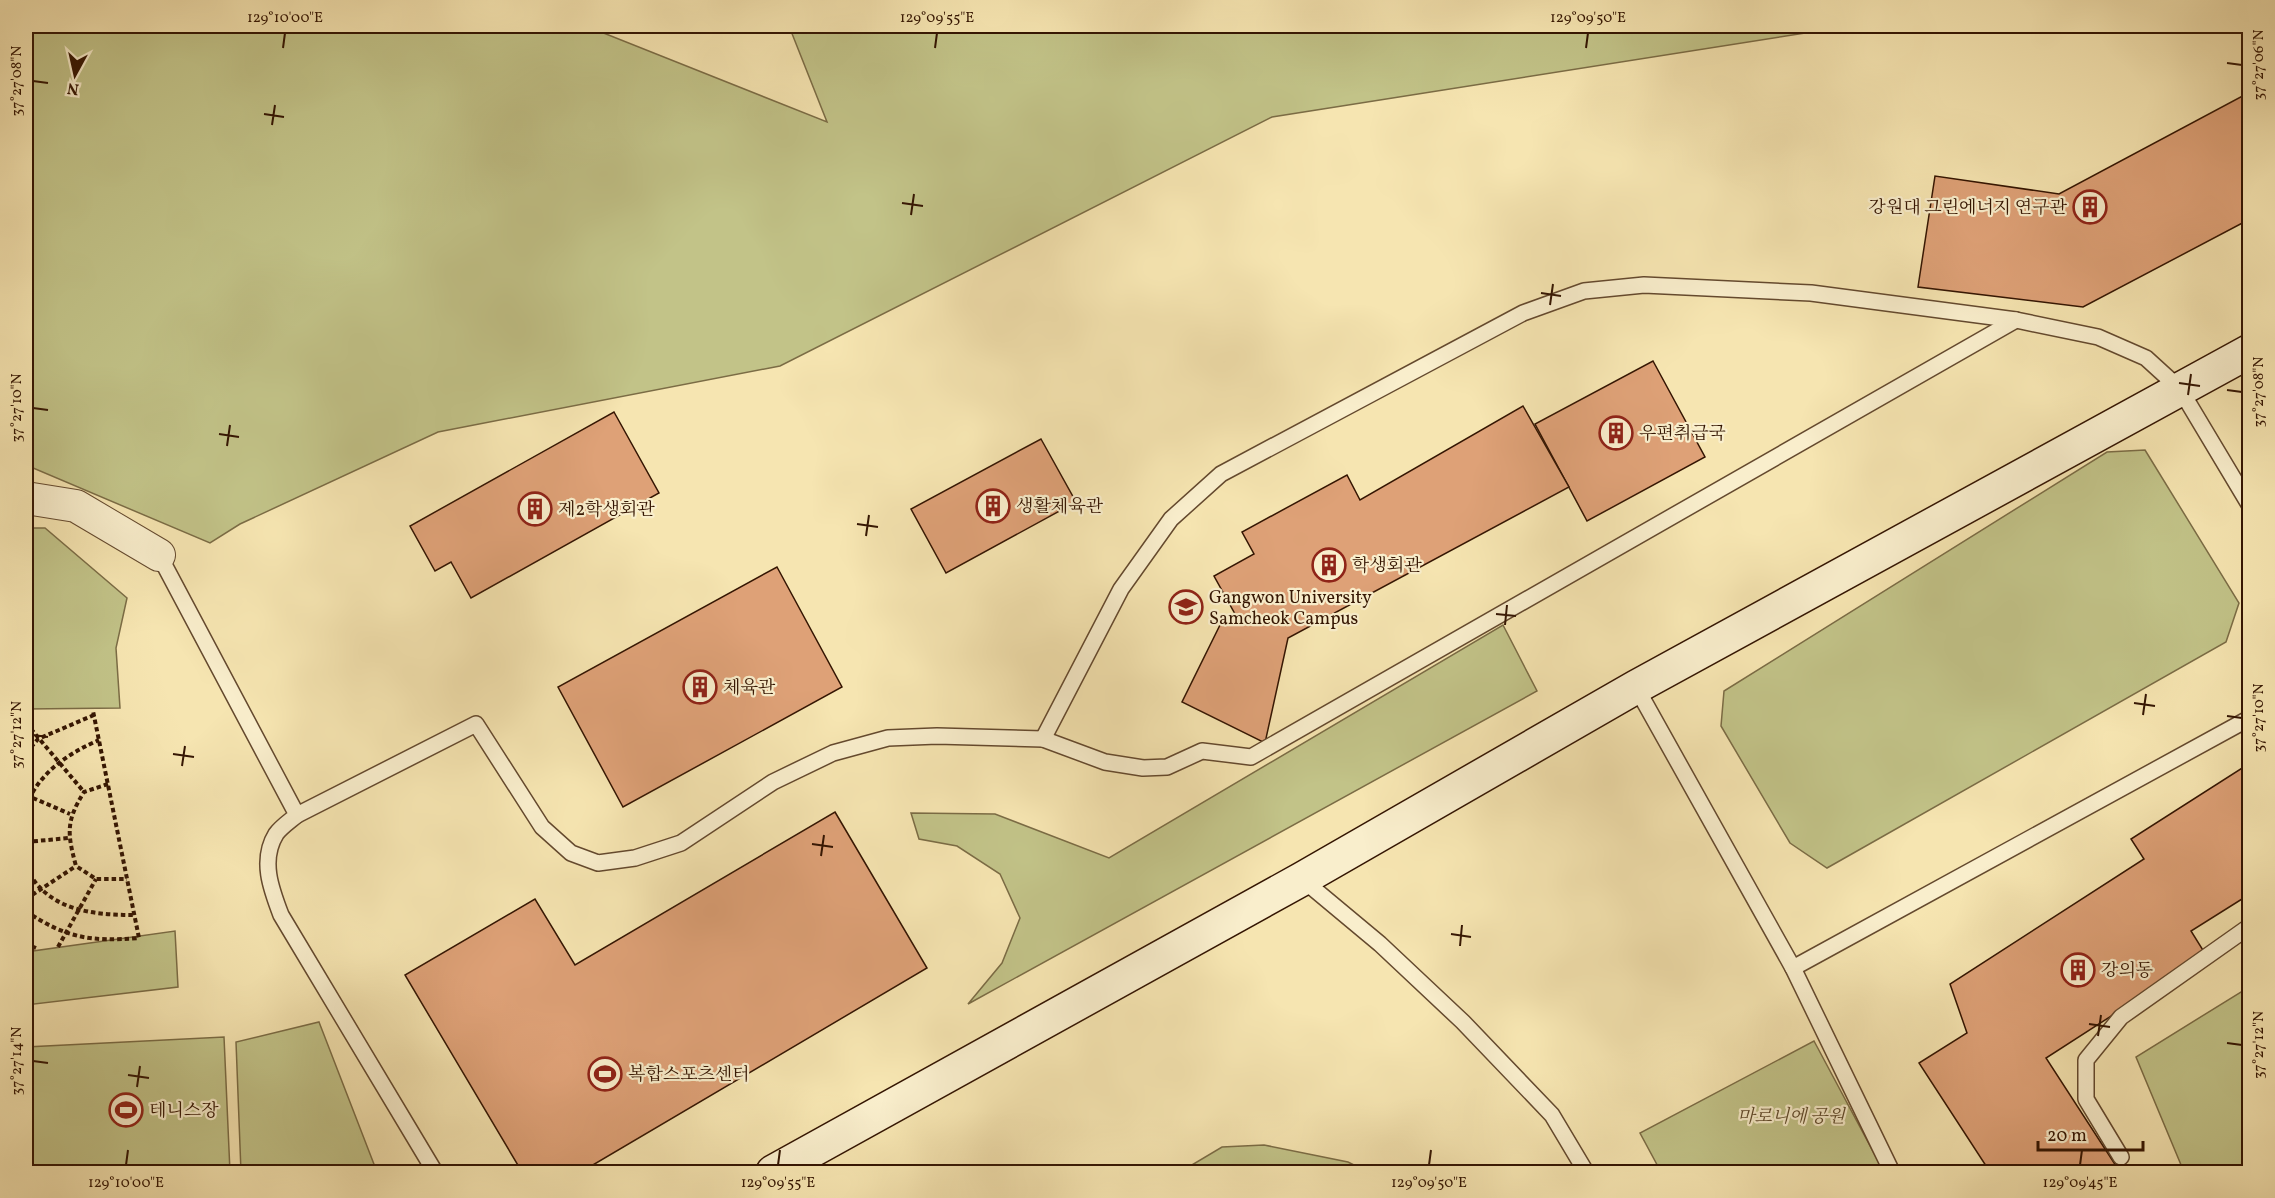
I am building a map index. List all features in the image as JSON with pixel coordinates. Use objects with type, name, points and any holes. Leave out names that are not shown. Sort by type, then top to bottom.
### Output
[{"type":"street","points":[[773,1173],[1302,879],[1636,687],[2250,351]]},
{"type":"street","points":[[26,498],[76,506],[159,555]]},
{"type":"lane","points":[[1043,739],[1121,589],[1171,519],[1221,474],[1523,313],[1584,291],[1644,285],[1811,293],[2016,320],[2098,337],[2146,358],[2180,389],[2250,506]]},
{"type":"lane","points":[[435,1173],[281,915],[267,869],[270,848],[277,833],[297,815],[476,724],[542,827],[571,853],[598,863],[635,858],[681,843],[773,782],[844,750],[888,738],[937,736],[1043,739],[1105,762],[1143,768],[1167,767],[1202,751],[1251,758],[2016,320]]},
{"type":"lane","points":[[159,555],[297,815]]},
{"type":"lane","points":[[1636,687],[1794,968],[1892,1173]]},
{"type":"lane","points":[[1794,968],[2250,718]]},
{"type":"lane","points":[[1302,879],[1380,944],[1463,1022],[1552,1115],[1586,1173]]},
{"type":"lane","points":[[2121,1157],[2086,1099],[2086,1060],[2121,1017],[2250,926]]},
{"type":"path","points":[[26,753],[38,739],[94,713],[138,938],[105,940],[65,934],[26,911]]},
{"type":"path","points":[[26,723],[84,792]]},
{"type":"path","points":[[26,806],[27,795],[43,775],[99,740]]},
{"type":"path","points":[[108,784],[84,792],[70,814],[69,838],[76,866],[96,879],[127,879]]},
{"type":"path","points":[[27,795],[70,814]]},
{"type":"path","points":[[26,842],[69,838]]},
{"type":"path","points":[[26,900],[76,866]]},
{"type":"path","points":[[26,867],[42,888],[60,903],[78,911],[134,915]]},
{"type":"path","points":[[58,947],[96,879]]},
{"type":"path","points":[[26,944],[36,948]]},
{"type":"green space","points":[[26,26],[586,26],[827,122],[789,26],[1850,26],[1272,117],[780,366],[438,432],[240,524],[210,543],[26,465]]},
{"type":"green space","points":[[2145,450],[2239,603],[2226,642],[1827,868],[1790,843],[1721,726],[1724,691],[2107,452]]},
{"type":"green space","points":[[26,528],[45,528],[127,598],[116,648],[120,708],[26,709]]},
{"type":"green space","points":[[1503,625],[1537,691],[968,1004],[1002,963],[1020,918],[1000,874],[957,846],[919,839],[911,813],[995,814],[1109,858]]},
{"type":"green space","points":[[175,931],[178,987],[26,1005],[26,952]]},
{"type":"green space","points":[[2249,987],[2249,1172],[2184,1172],[2136,1057]]},
{"type":"green space","points":[[319,1022],[377,1172],[241,1172],[236,1042]]},
{"type":"green space","name":"테니스장","points":[[224,1037],[230,1172],[26,1172],[26,1047]]},
{"type":"green space","name":"마로니에 공원","points":[[1814,1041],[1884,1172],[1661,1172],[1640,1133]]},
{"type":"green space","points":[[1264,1145],[1348,1162],[1368,1172],[1180,1172],[1222,1147]]},
{"type":"building","name":"강원대 그린에너지 연구관","points":[[2250,92],[2250,219],[2083,307],[1918,287],[1935,176],[2059,194]]},
{"type":"building","name":"우편취급국","points":[[1653,361],[1705,457],[1587,521],[1535,424]]},
{"type":"building","name":"학생회관","points":[[1523,406],[1569,487],[1288,638],[1265,743],[1182,702],[1221,623],[1240,623],[1214,576],[1254,554],[1242,532],[1347,475],[1360,500]]},
{"type":"building","name":"제2학생회관","points":[[614,412],[659,493],[471,598],[451,562],[435,571],[410,526]]},
{"type":"building","name":"생활체육관","points":[[1041,439],[1076,502],[946,573],[911,509]]},
{"type":"building","name":"체육관","points":[[777,567],[842,687],[623,807],[558,687]]},
{"type":"building","name":"강의동","points":[[2250,763],[2250,894],[2191,931],[2206,955],[2046,1058],[2120,1172],[1990,1172],[1919,1063],[1967,1033],[1950,984],[2144,859],[2131,839]]},
{"type":"building","name":"복합스포츠센터","points":[[835,812],[927,968],[581,1172],[522,1172],[405,975],[535,899],[575,965]]},
{"type":"place","name":"강원대 그린에너지 연구관","points":[[2090,207]]},
{"type":"place","name":"우편취급국","points":[[1616,433]]},
{"type":"place","name":"생활체육관","points":[[993,506]]},
{"type":"place","name":"제2학생회관","points":[[535,509]]},
{"type":"place","name":"학생회관","points":[[1329,565]]},
{"type":"place","name":"Gangwon University Samcheok Campus","points":[[1186,607]]},
{"type":"place","name":"체육관","points":[[700,687]]},
{"type":"place","name":"강의동","points":[[2078,970]]},
{"type":"place","name":"복합스포츠센터","points":[[605,1074]]},
{"type":"place","name":"테니스장","points":[[126,1110]]}]
